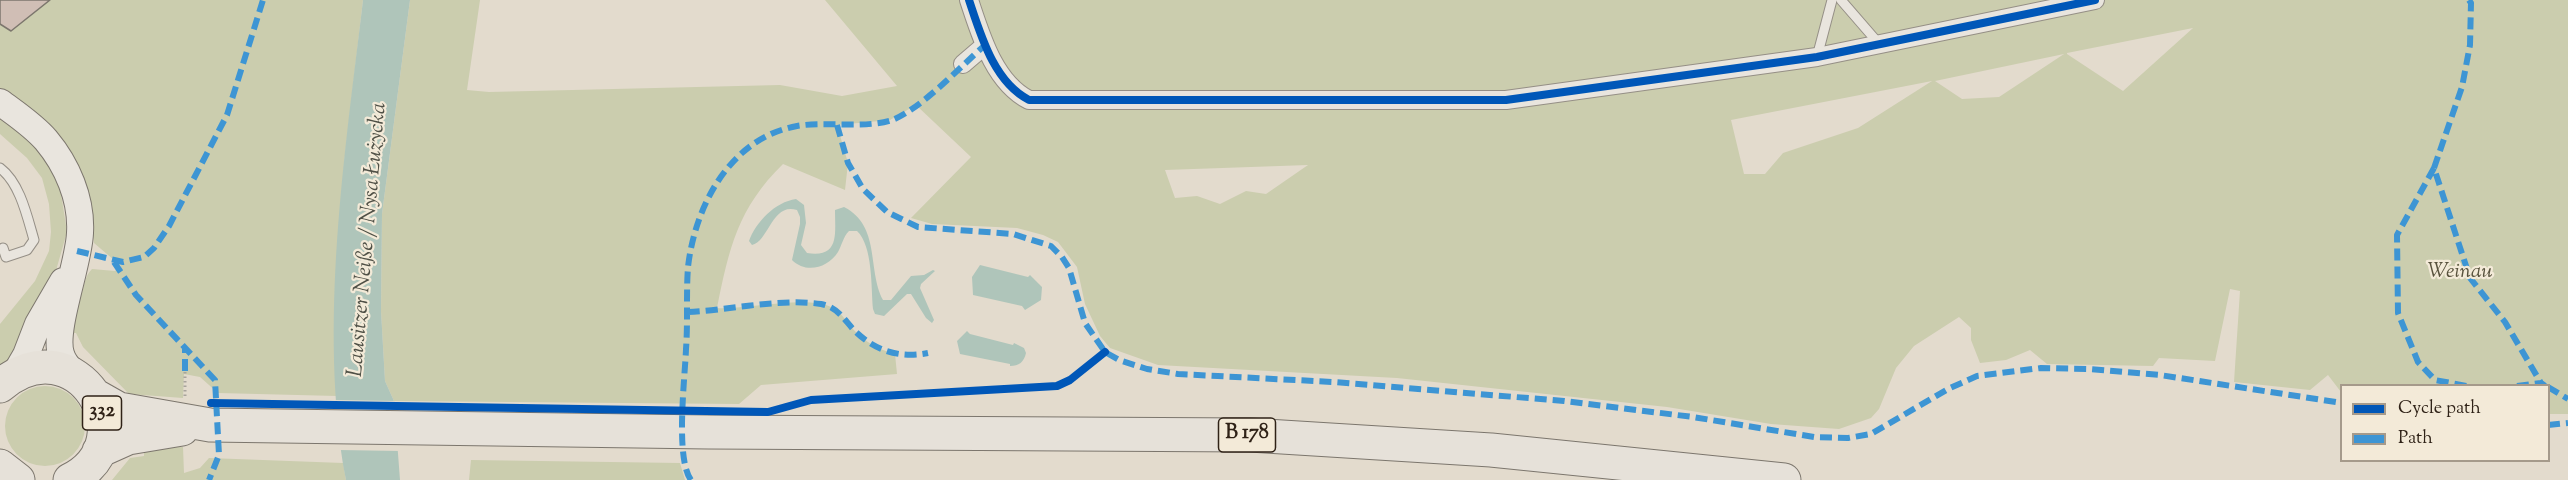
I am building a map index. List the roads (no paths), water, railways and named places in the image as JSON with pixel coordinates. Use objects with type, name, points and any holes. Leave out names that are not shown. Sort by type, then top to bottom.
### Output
[{"type":"highway","name":"332","points":[[8,380],[32,368],[44,366],[84,384],[119,409],[210,425],[375,427]]},
{"type":"highway","name":"332","points":[[83,471],[104,429],[104,417],[84,384]]},
{"type":"highway","name":"332","points":[[83,471],[128,438],[210,425]]},
{"type":"highway","name":"B 178","points":[[375,427],[708,432],[1250,435],[1502,451],[1784,480]]},
{"type":"street","points":[[969,0],[984,46],[1013,92],[1029,100],[1506,100],[1817,57],[2095,0]]},
{"type":"street","points":[[963,64],[984,46]]},
{"type":"street","points":[[0,102],[45,139],[69,176],[79,214],[80,234],[59,337],[61,355],[84,384]]},
{"type":"street","points":[[8,380],[26,356],[38,324],[57,294],[77,251]]},
{"type":"lane","points":[[1817,57],[1832,0]]},
{"type":"lane","points":[[1841,0],[1880,45]]},
{"type":"lane","points":[[0,168],[8,174],[23,204],[34,240],[27,250],[6,257],[3,248]]},
{"type":"water","name":"Lausitzer Neiße / Nysa Łużycka","points":[[363,0],[410,0],[382,214],[381,311],[385,381],[394,401],[400,480],[346,480],[338,422],[334,362],[337,240]]},
{"type":"water","points":[[796,199],[804,205],[806,223],[801,245],[807,253],[818,254],[830,248],[835,235],[835,210],[844,207],[856,215],[868,237],[878,288],[883,300],[891,300],[911,276],[935,271],[921,284],[920,288],[934,320],[932,323],[926,318],[911,294],[907,294],[884,316],[875,314],[869,256],[857,231],[849,231],[838,252],[829,262],[816,267],[804,267],[792,260],[800,217],[797,210],[789,209],[776,217],[763,237],[752,245],[749,241],[761,220],[781,204]]},
{"type":"water","points":[[980,265],[1028,277],[1030,275],[1042,287],[1041,300],[1025,310],[1022,306],[973,295],[972,277]]},
{"type":"water","points":[[967,331],[970,334],[1013,345],[1014,343],[1024,348],[1026,353],[1024,359],[1010,366],[1010,364],[960,354],[957,341]]},
{"type":"park label","name":"Weinau","points":[[2460,273]]}]
